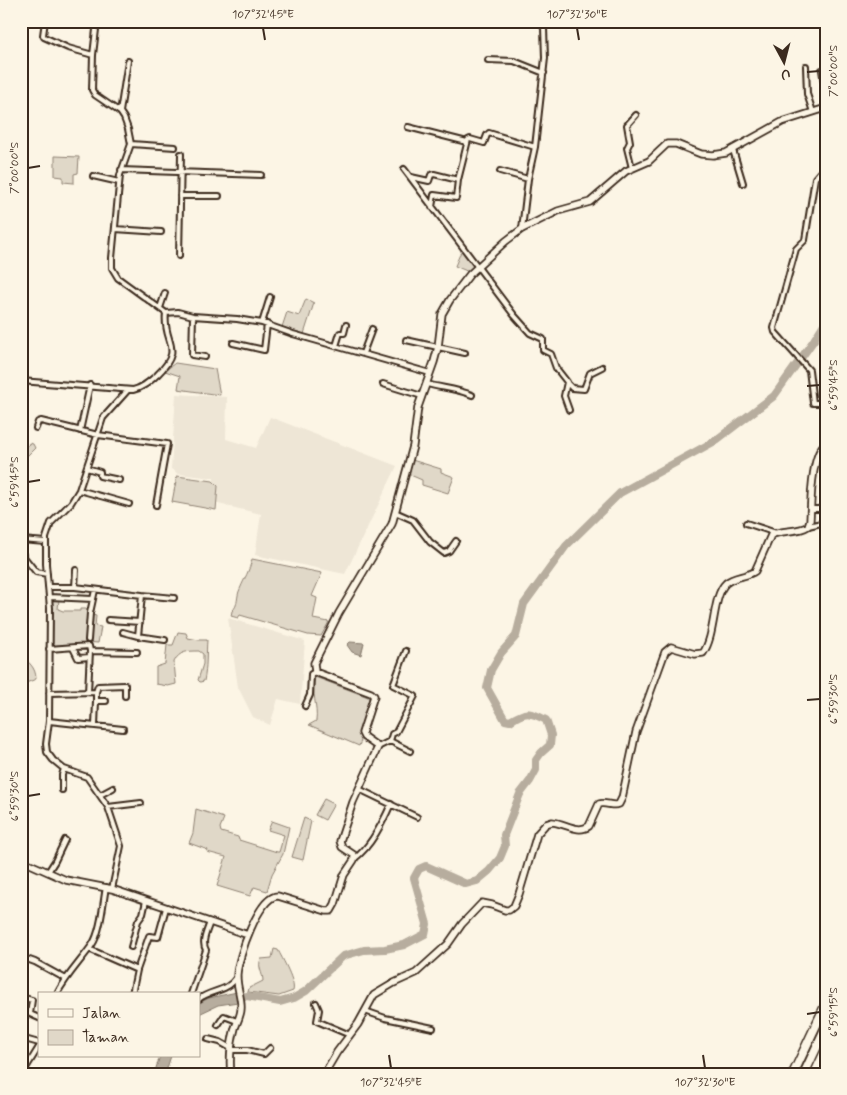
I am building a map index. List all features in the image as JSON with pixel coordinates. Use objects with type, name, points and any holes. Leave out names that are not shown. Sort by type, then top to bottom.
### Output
[{"type":"highway","points":[[793,1074],[826,1004]]},
{"type":"highway","points":[[804,1074],[826,1027]]},
{"type":"street","points":[[45,21],[42,35],[44,37],[68,48],[93,55]]},
{"type":"street","points":[[97,21],[93,55],[93,92],[120,112],[127,124],[131,144],[121,170],[119,182],[112,263],[116,275],[166,313],[178,312],[193,316],[265,323],[293,334],[430,373]]},
{"type":"street","points":[[522,229],[544,73],[544,28],[538,21]]},
{"type":"street","points":[[488,60],[514,61],[544,73]]},
{"type":"street","points":[[120,112],[128,61]]},
{"type":"street","points":[[806,66],[807,94],[814,112]]},
{"type":"street","points":[[822,70],[826,96]]},
{"type":"street","points":[[305,706],[310,694],[312,674],[315,672],[314,663],[320,650],[352,590],[392,524],[413,446],[418,407],[438,347],[442,314],[464,281],[506,241],[522,229],[558,212],[590,202],[632,168],[648,162],[663,146],[671,143],[701,154],[721,154],[733,150],[782,122],[826,108]]},
{"type":"street","points":[[632,168],[627,148],[630,142],[627,125],[634,117]]},
{"type":"street","points":[[408,127],[468,142],[470,139],[484,143],[489,134],[535,147]]},
{"type":"street","points":[[432,207],[434,195],[456,198],[458,180],[468,142]]},
{"type":"street","points":[[131,144],[175,147]]},
{"type":"street","points":[[733,150],[743,183]]},
{"type":"street","points":[[179,256],[181,154]]},
{"type":"street","points":[[826,165],[815,178],[806,240],[796,249],[774,328],[775,332],[804,363],[810,374],[813,403],[826,403]]},
{"type":"street","points":[[404,169],[478,268],[530,333],[543,339],[544,350],[551,354],[556,368],[567,383],[572,388],[584,389],[590,373],[602,367]]},
{"type":"street","points":[[121,170],[261,175]]},
{"type":"street","points":[[500,171],[528,179]]},
{"type":"street","points":[[410,178],[429,181],[434,174],[458,180]]},
{"type":"street","points":[[93,176],[119,182]]},
{"type":"street","points":[[180,196],[219,196]]},
{"type":"street","points":[[115,229],[161,232]]},
{"type":"street","points":[[160,308],[165,293]]},
{"type":"street","points":[[233,343],[264,350],[265,323],[270,297]]},
{"type":"street","points":[[21,381],[90,385],[128,390],[138,389],[164,368],[171,359],[172,349],[166,323],[166,313]]},
{"type":"street","points":[[193,316],[192,355],[205,357]]},
{"type":"street","points":[[336,346],[340,333],[344,333],[346,326]]},
{"type":"street","points":[[363,353],[372,329]]},
{"type":"street","points":[[406,340],[465,353]]},
{"type":"street","points":[[567,383],[564,396],[569,410]]},
{"type":"street","points":[[383,384],[422,396]]},
{"type":"street","points":[[427,384],[443,388],[453,388],[472,395]]},
{"type":"street","points":[[80,431],[90,385]]},
{"type":"street","points":[[58,992],[93,944],[97,935],[121,846],[108,807],[100,794],[85,776],[64,769],[47,752],[50,598],[46,542],[51,523],[71,503],[79,490],[103,418],[128,390]]},
{"type":"street","points":[[36,428],[38,422],[41,421],[98,435],[167,444],[156,505]]},
{"type":"street","points":[[808,526],[817,456],[821,446],[826,443]]},
{"type":"street","points":[[86,468],[100,472],[100,476],[119,480]]},
{"type":"street","points":[[79,490],[129,504]]},
{"type":"street","points":[[811,509],[819,509],[826,504]]},
{"type":"street","points":[[395,511],[412,519],[430,542],[444,553],[450,551],[456,542]]},
{"type":"street","points":[[746,523],[776,533],[802,529],[826,522]]},
{"type":"street","points":[[324,1074],[365,1011],[371,998],[382,990],[416,973],[448,944],[462,924],[482,903],[506,910],[514,906],[537,834],[541,829],[552,822],[558,822],[578,829],[586,828],[589,826],[599,804],[605,802],[613,805],[619,804],[622,798],[636,732],[665,652],[670,647],[695,654],[703,653],[710,638],[722,588],[730,580],[755,571],[772,536],[776,533]]},
{"type":"street","points":[[21,540],[46,542]]},
{"type":"street","points":[[21,550],[36,572],[47,574]]},
{"type":"street","points":[[75,587],[76,570]]},
{"type":"street","points":[[48,587],[75,587],[174,598]]},
{"type":"street","points":[[88,640],[95,590]]},
{"type":"street","points":[[138,636],[142,594]]},
{"type":"street","points":[[50,598],[93,599]]},
{"type":"street","points":[[108,620],[140,622]]},
{"type":"street","points":[[123,632],[165,640]]},
{"type":"street","points":[[49,649],[89,646],[88,692]]},
{"type":"street","points":[[73,648],[78,658],[89,657]]},
{"type":"street","points":[[90,651],[137,652]]},
{"type":"street","points":[[354,859],[354,855],[341,845],[340,841],[359,788],[378,747],[390,741],[392,734],[400,727],[415,695],[392,685],[406,651]]},
{"type":"street","points":[[315,672],[374,695],[373,704],[362,733],[364,737],[378,747]]},
{"type":"street","points":[[94,726],[98,686],[125,686],[125,696]]},
{"type":"street","points":[[49,692],[96,692]]},
{"type":"street","points":[[96,700],[106,701]]},
{"type":"street","points":[[49,721],[123,729]]},
{"type":"street","points":[[390,741],[410,751]]},
{"type":"street","points":[[62,790],[64,769]]},
{"type":"street","points":[[100,794],[113,788]]},
{"type":"street","points":[[359,788],[417,817]]},
{"type":"street","points":[[108,807],[141,803]]},
{"type":"street","points":[[230,1074],[231,1048],[241,1006],[236,977],[240,956],[248,935],[265,904],[274,895],[326,911],[332,910],[341,881],[354,859],[361,854],[371,840],[391,804]]},
{"type":"street","points":[[52,874],[65,840]]},
{"type":"street","points":[[21,860],[71,882],[109,888],[248,935]]},
{"type":"street","points":[[132,947],[138,921],[146,901]]},
{"type":"street","points":[[132,992],[137,970],[150,936],[158,937],[166,908]]},
{"type":"street","points":[[192,992],[206,950],[203,945],[210,922]]},
{"type":"street","points":[[89,949],[137,970]]},
{"type":"street","points":[[21,957],[35,962],[66,980]]},
{"type":"street","points":[[200,998],[229,986],[236,977]]},
{"type":"street","points":[[21,997],[32,1000],[30,1014],[38,1018]]},
{"type":"street","points":[[316,1002],[319,1010],[318,1021],[350,1035]]},
{"type":"street","points":[[365,1011],[385,1018],[433,1028]]},
{"type":"street","points":[[218,1025],[224,1016],[237,1021]]},
{"type":"street","points":[[21,1038],[38,1043]]},
{"type":"street","points":[[208,1039],[220,1042],[231,1048],[264,1054],[270,1048]]},
{"type":"street","points":[[26,1068],[38,1049]]},
{"type":"shaded area","points":[[176,394],[227,397],[226,439],[256,448],[270,417],[397,466],[345,574],[255,555],[261,514],[214,503],[214,478],[177,474],[171,469]]},
{"type":"shaded area","points":[[228,618],[305,641],[300,704],[278,699],[270,725],[253,717],[238,687]]},
{"type":"shaded area","points":[[350,642],[364,643],[361,655],[352,652],[347,645]]},
{"type":"shaded area","points":[[237,992],[238,1002],[218,1005],[200,1014],[200,1002],[209,998]]},
{"type":"shaded area","points":[[159,1058],[170,1058],[165,1074],[154,1074]]},
{"type":"green space","points":[[55,156],[79,157],[78,173],[74,174],[74,183],[63,182],[63,177],[55,176]]},
{"type":"green space","points":[[462,249],[475,267],[469,272],[455,266]]},
{"type":"green space","points":[[306,299],[314,303],[304,334],[282,327],[287,312],[299,316]]},
{"type":"green space","points":[[175,363],[215,369],[220,395],[178,389],[180,376],[165,371]]},
{"type":"green space","points":[[29,443],[33,444],[35,448],[21,462],[21,447],[28,446]]},
{"type":"green space","points":[[412,460],[441,469],[441,472],[454,477],[448,493],[422,485],[422,480],[408,474]]},
{"type":"green space","points":[[177,476],[213,481],[218,486],[216,510],[172,502]]},
{"type":"green space","points":[[252,559],[322,573],[312,596],[317,598],[313,619],[329,622],[321,636],[308,635],[240,615],[238,618],[231,616]]},
{"type":"green space","points":[[52,599],[59,599],[58,609],[63,611],[90,609],[89,614],[96,616],[95,626],[101,627],[98,643],[85,642],[84,648],[50,649]]},
{"type":"green space","points":[[178,632],[186,633],[188,638],[207,640],[204,681],[200,682],[198,680],[203,664],[203,654],[199,651],[191,651],[184,652],[174,662],[176,684],[168,686],[156,684],[156,667],[165,664],[167,645],[173,645]]},
{"type":"green space","points":[[21,655],[33,668],[36,679],[21,685]]},
{"type":"green space","points":[[315,677],[368,697],[370,700],[359,731],[362,738],[359,746],[309,725],[316,721]]},
{"type":"green space","points":[[324,799],[334,804],[325,820],[315,815]]},
{"type":"green space","points":[[196,809],[224,818],[220,828],[221,832],[277,852],[279,852],[284,835],[268,830],[272,821],[289,827],[283,854],[272,874],[267,891],[254,887],[250,896],[217,886],[226,857],[207,852],[208,850],[189,843],[193,833]]},
{"type":"green space","points":[[304,818],[311,821],[303,860],[292,857]]},
{"type":"green space","points":[[274,949],[278,950],[288,970],[293,991],[279,996],[248,992],[249,988],[263,981],[260,967],[261,959],[272,958]]},
{"type":"waterway","points":[[235,998],[247,996],[280,1002],[294,998],[306,991],[343,956],[364,950],[385,949],[404,945],[425,934],[427,924],[414,878],[419,869],[426,866],[466,884],[477,881],[489,871],[500,858],[505,846],[504,835],[520,794],[536,770],[536,760],[550,745],[551,735],[546,720],[527,713],[510,721],[505,720],[487,688],[491,670],[501,653],[516,636],[524,604],[566,546],[620,493],[715,441],[774,396],[826,321]]}]
